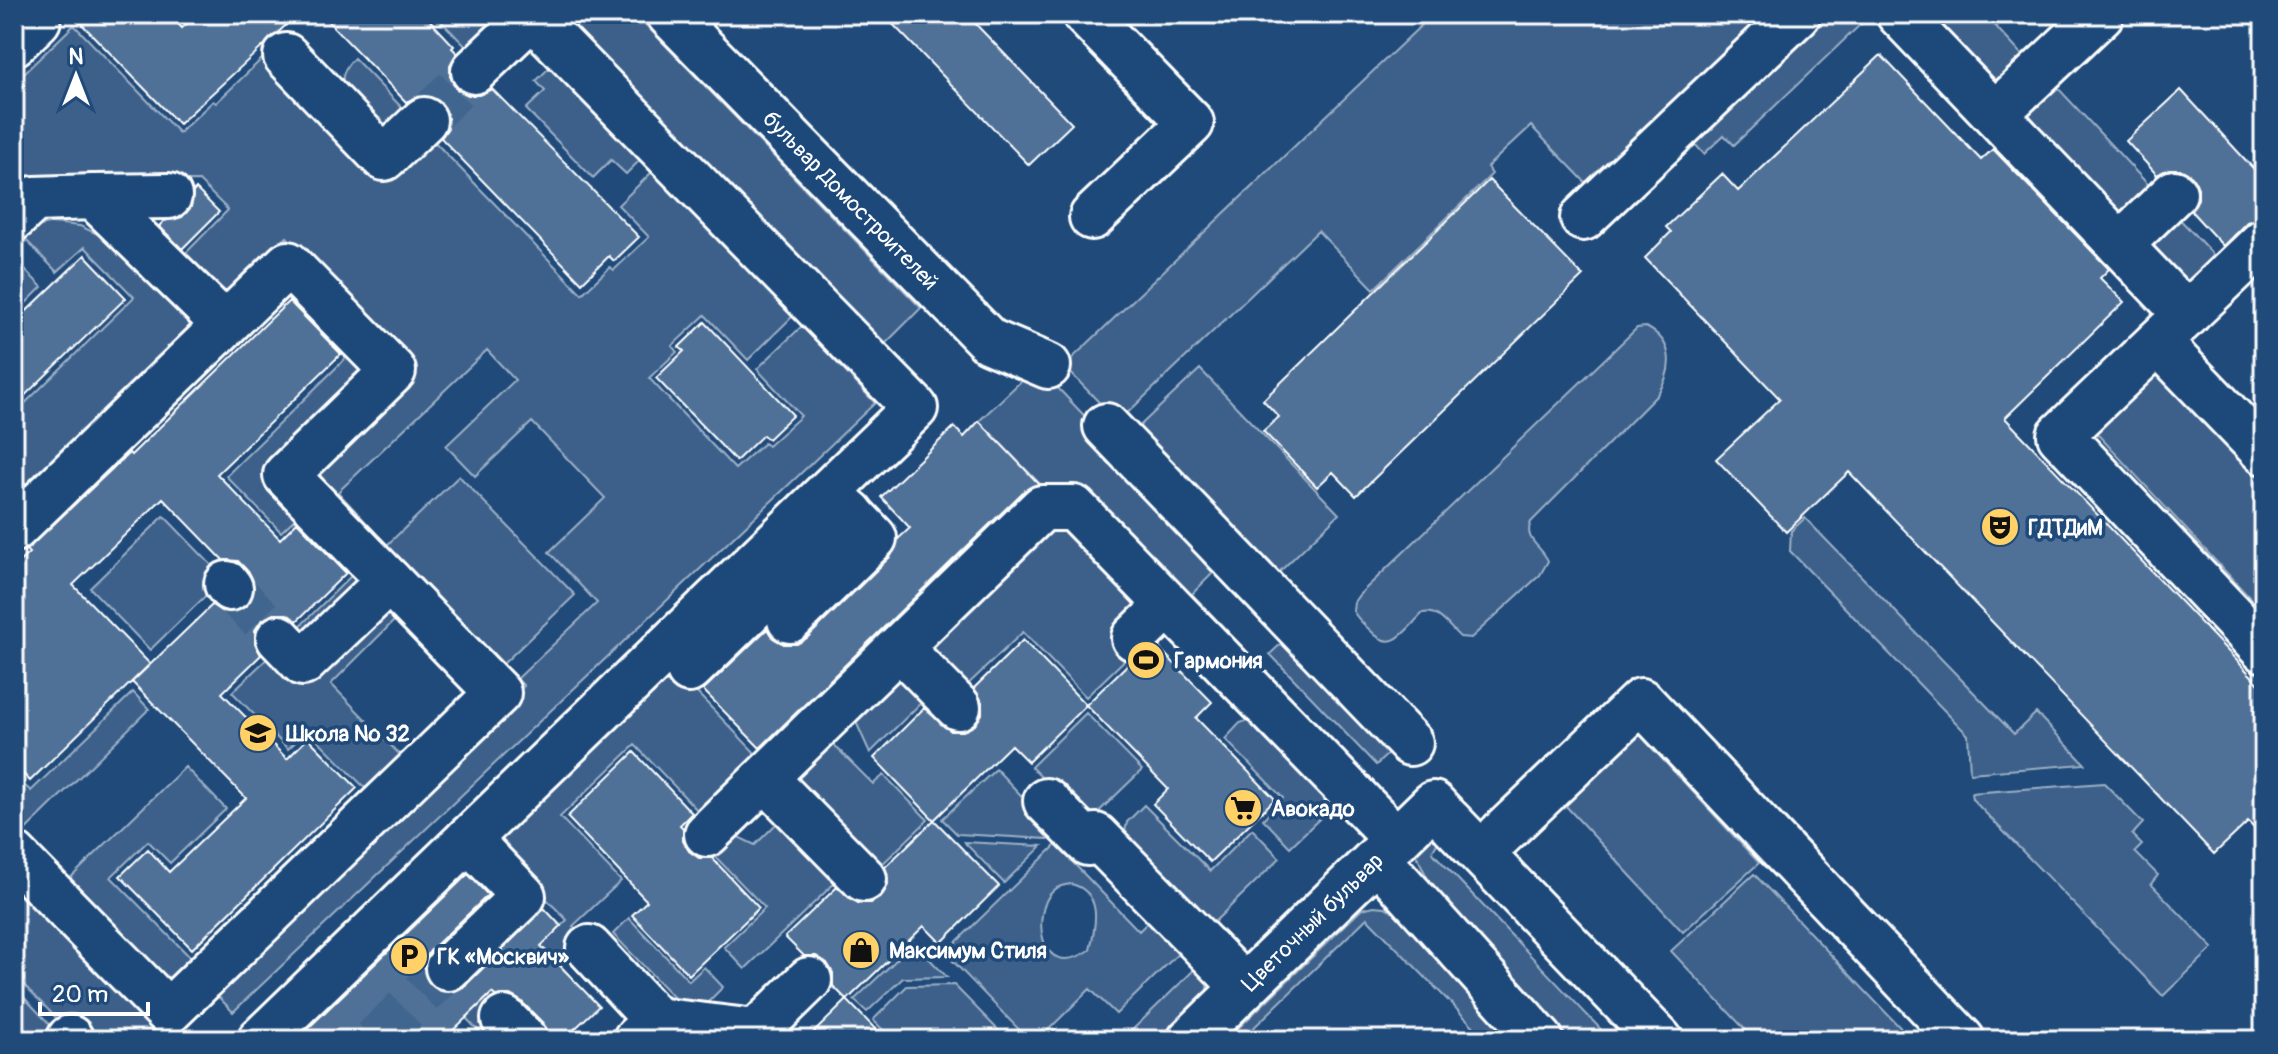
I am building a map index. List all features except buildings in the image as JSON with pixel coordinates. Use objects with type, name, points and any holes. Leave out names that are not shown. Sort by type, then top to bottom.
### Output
[{"type":"street","points":[[14,43],[38,20],[32,14]]},
{"type":"street","name":"бульвар Домостроителей","points":[[669,14],[989,341],[1048,366]]},
{"type":"street","points":[[1085,14],[1191,123],[1092,217]]},
{"type":"street","points":[[1583,218],[1798,14]]},
{"type":"street","points":[[1995,114],[2101,14]]},
{"type":"street","points":[[474,71],[531,15],[915,408],[840,502],[689,670]]},
{"type":"street","points":[[1901,15],[2120,245],[2172,328],[2264,452]]},
{"type":"street","points":[[286,56],[384,158],[424,120]]},
{"type":"street","points":[[2120,245],[2174,193]]},
{"type":"street","points":[[14,218],[34,199],[169,196]]},
{"type":"street","points":[[94,197],[225,325]]},
{"type":"street","points":[[2264,241],[2060,435],[2264,650]]},
{"type":"street","points":[[14,529],[288,264],[393,371],[286,475],[498,693],[168,1012],[14,855]]},
{"type":"street","points":[[1106,426],[1410,743]]},
{"type":"street","points":[[790,620],[874,538],[840,502]]},
{"type":"street","points":[[260,1040],[468,839],[840,502]]},
{"type":"street","points":[[707,834],[1042,508],[1074,508],[1168,605],[1386,848],[1541,1040]]},
{"type":"street","points":[[279,638],[303,663],[389,581]]},
{"type":"street","points":[[1134,638],[1168,605]]},
{"type":"street","points":[[900,648],[958,707]]},
{"type":"street","points":[[1499,836],[1641,701],[1962,1040]]},
{"type":"street","points":[[765,778],[864,879]]},
{"type":"street","points":[[1046,801],[1088,843],[1096,836],[1244,987]]},
{"type":"street","name":"Цветочный бульвар","points":[[1190,1040],[1433,804],[1660,1040]]},
{"type":"street","points":[[448,968],[523,896],[468,839]]},
{"type":"street","points":[[589,948],[645,1030],[756,1032],[809,980]]},
{"type":"shaded area","points":[[444,14],[500,14],[500,17],[473,54],[439,19]]},
{"type":"shaded area","points":[[556,14],[635,14],[921,308],[881,348]]},
{"type":"shaded area","points":[[1433,14],[1766,14],[1589,186],[1531,126],[1487,167],[1492,174],[1374,289],[1318,231],[1118,422],[1064,366]]},
{"type":"shaded area","points":[[1815,14],[1866,14],[1862,23],[1734,145],[1724,135],[1704,154],[1692,141]]},
{"type":"shaded area","points":[[1931,14],[1984,14],[2023,56],[2024,62],[2001,92],[1931,20]]},
{"type":"shaded area","points":[[74,25],[179,133],[267,54],[385,175],[428,135],[582,294],[610,267],[614,270],[649,237],[618,205],[653,171],[793,316],[748,360],[705,315],[672,346],[677,352],[649,378],[735,469],[764,443],[768,446],[801,416],[757,369],[802,326],[875,403],[233,1012],[209,987],[524,686],[517,679],[597,603],[549,552],[605,498],[532,422],[475,476],[446,446],[515,380],[487,350],[338,492],[387,545],[459,476],[575,595],[503,664],[474,634],[492,654],[480,666],[319,487],[318,474],[323,458],[415,368],[287,237],[216,302],[176,263],[228,210],[199,181],[34,183],[14,202],[14,76],[18,79]]},
{"type":"shaded area","points":[[354,58],[408,114],[389,125],[376,124],[360,109],[343,85],[346,68]]},
{"type":"shaded area","points":[[551,66],[641,159],[626,174],[611,160],[593,178],[526,109],[545,91],[536,81]]},
{"type":"shaded area","points":[[2052,86],[2058,88],[2155,192],[2123,220],[2020,110]]},
{"type":"shaded area","points":[[2175,214],[2219,261],[2187,287],[2148,243]]},
{"type":"shaded area","points":[[53,223],[80,226],[102,236],[204,314],[14,498],[14,414],[134,297],[85,247],[57,272],[21,235]]},
{"type":"shaded area","points":[[14,259],[42,287],[14,315]]},
{"type":"shaded area","points":[[1646,327],[1656,333],[1667,349],[1668,367],[1662,386],[1657,395],[1531,522],[1529,534],[1548,561],[1540,575],[1471,638],[1460,637],[1443,620],[1428,612],[1423,613],[1399,637],[1386,641],[1379,638],[1353,611],[1359,595],[1637,328]]},
{"type":"shaded area","points":[[350,354],[369,373],[268,471],[368,575],[310,643],[289,637],[356,571],[300,514],[281,532],[226,476]]},
{"type":"shaded area","points":[[1037,366],[1214,552],[1203,562],[1213,573],[1192,594],[1365,775],[1355,785],[1069,484],[1040,484],[979,421]]},
{"type":"shaded area","points":[[1200,369],[1339,514],[1270,581],[1130,435]]},
{"type":"shaded area","points":[[2163,371],[2264,479],[2264,613],[2088,424],[2135,379]]},
{"type":"shaded area","points":[[164,516],[224,578],[150,650],[90,588]]},
{"type":"shaded area","points":[[1805,518],[2014,734],[2036,713],[2085,764],[1970,773],[1968,735],[1790,551],[1791,531]]},
{"type":"shaded area","points":[[1066,523],[1139,592],[1132,653],[1086,697],[1023,632],[960,692],[933,653],[936,639],[1042,531]]},
{"type":"shaded area","points":[[384,613],[399,615],[331,684],[411,766],[186,985],[154,984],[60,888],[185,767],[226,809],[170,863],[148,841],[111,877],[192,959],[367,790],[308,730],[288,749],[232,692],[276,650]]},
{"type":"shaded area","points":[[1284,641],[1390,752],[1376,765],[1270,654]]},
{"type":"shaded area","points":[[671,666],[759,757],[700,813],[635,745],[560,817],[621,881],[573,926],[581,935],[555,960],[569,975],[505,1036],[508,1040],[487,1040],[466,1018],[567,920],[490,841]]},
{"type":"shaded area","points":[[904,679],[929,695],[870,753],[857,717],[893,682]]},
{"type":"shaded area","points":[[133,692],[149,709],[14,841],[14,795],[24,785],[31,791]]},
{"type":"shaded area","points":[[1086,713],[1142,770],[1087,823],[1031,767]]},
{"type":"shaded area","points":[[1259,720],[1340,799],[1290,847],[1263,819],[1283,798],[1225,739],[1240,723]]},
{"type":"shaded area","points":[[1640,735],[1759,863],[1683,932],[1564,804]]},
{"type":"shaded area","points":[[832,743],[873,784],[884,775],[928,820],[874,872],[799,784],[799,774]]},
{"type":"shaded area","points":[[996,769],[1036,811],[1029,818],[1049,839],[957,834],[942,819]]},
{"type":"shaded area","points":[[2104,783],[2143,823],[2132,835],[2142,845],[2135,852],[2158,875],[2151,884],[2213,948],[2163,996],[1972,799],[1971,793]]},
{"type":"shaded area","points":[[1144,805],[1210,871],[1252,829],[1280,858],[1207,929],[1123,842],[1127,822]]},
{"type":"shaded area","points":[[779,821],[843,875],[745,969],[724,947],[765,908],[704,845],[728,832],[755,845]]},
{"type":"shaded area","points":[[1414,823],[1440,839],[1432,852],[1611,1040],[1562,1040],[1441,906],[1412,846]]},
{"type":"shaded area","points":[[964,842],[1042,846],[1004,883]]},
{"type":"shaded area","points":[[1056,845],[1139,931],[1156,914],[1187,945],[1116,1014],[1090,989],[1038,1040],[1029,1040],[945,953]],"holes":[[[1071,884],[1081,888],[1093,902],[1095,911],[1090,950],[1073,958],[1059,958],[1050,952],[1041,928],[1046,901],[1061,886]]]},
{"type":"shaded area","points":[[14,871],[177,1040],[78,1040],[14,975]]},
{"type":"shaded area","points":[[1754,874],[1912,1040],[1755,1040],[1671,951]]},
{"type":"shaded area","points":[[1385,907],[1406,919],[1519,1040],[1487,1040],[1367,918],[1241,1040],[1226,1040],[1362,909]]},
{"type":"shaded area","points":[[629,918],[689,981],[704,967],[723,987],[707,1003],[679,1003],[613,934]]},
{"type":"shaded area","points":[[914,943],[947,977],[903,978],[867,1012],[854,1000]]},
{"type":"shaded area","points":[[1202,962],[1207,988],[1206,997],[1197,1013],[1171,1040],[1132,1040],[1127,1035]]},
{"type":"shaded area","points":[[954,985],[1004,1036],[1000,1040],[893,1040],[873,1020],[907,986]]},
{"type":"shaded area","points":[[14,987],[65,1040],[26,1040],[14,1028]]},
{"type":"tunnel","points":[[424,120],[474,71]]},
{"type":"tunnel","points":[[230,588],[279,638]]},
{"type":"tunnel","points":[[374,1040],[448,968]]},
{"type":"place","name":"ГДТДиМ","points":[[2000,527]]},
{"type":"place","name":"Гармония","points":[[1146,660]]},
{"type":"place","name":"Школа № 32","points":[[258,733]]},
{"type":"place","name":"Авокадо","points":[[1243,808]]},
{"type":"place","name":"Максимум Стиля","points":[[861,950]]},
{"type":"place","name":"ГК «Москвич»","points":[[409,956]]}]
